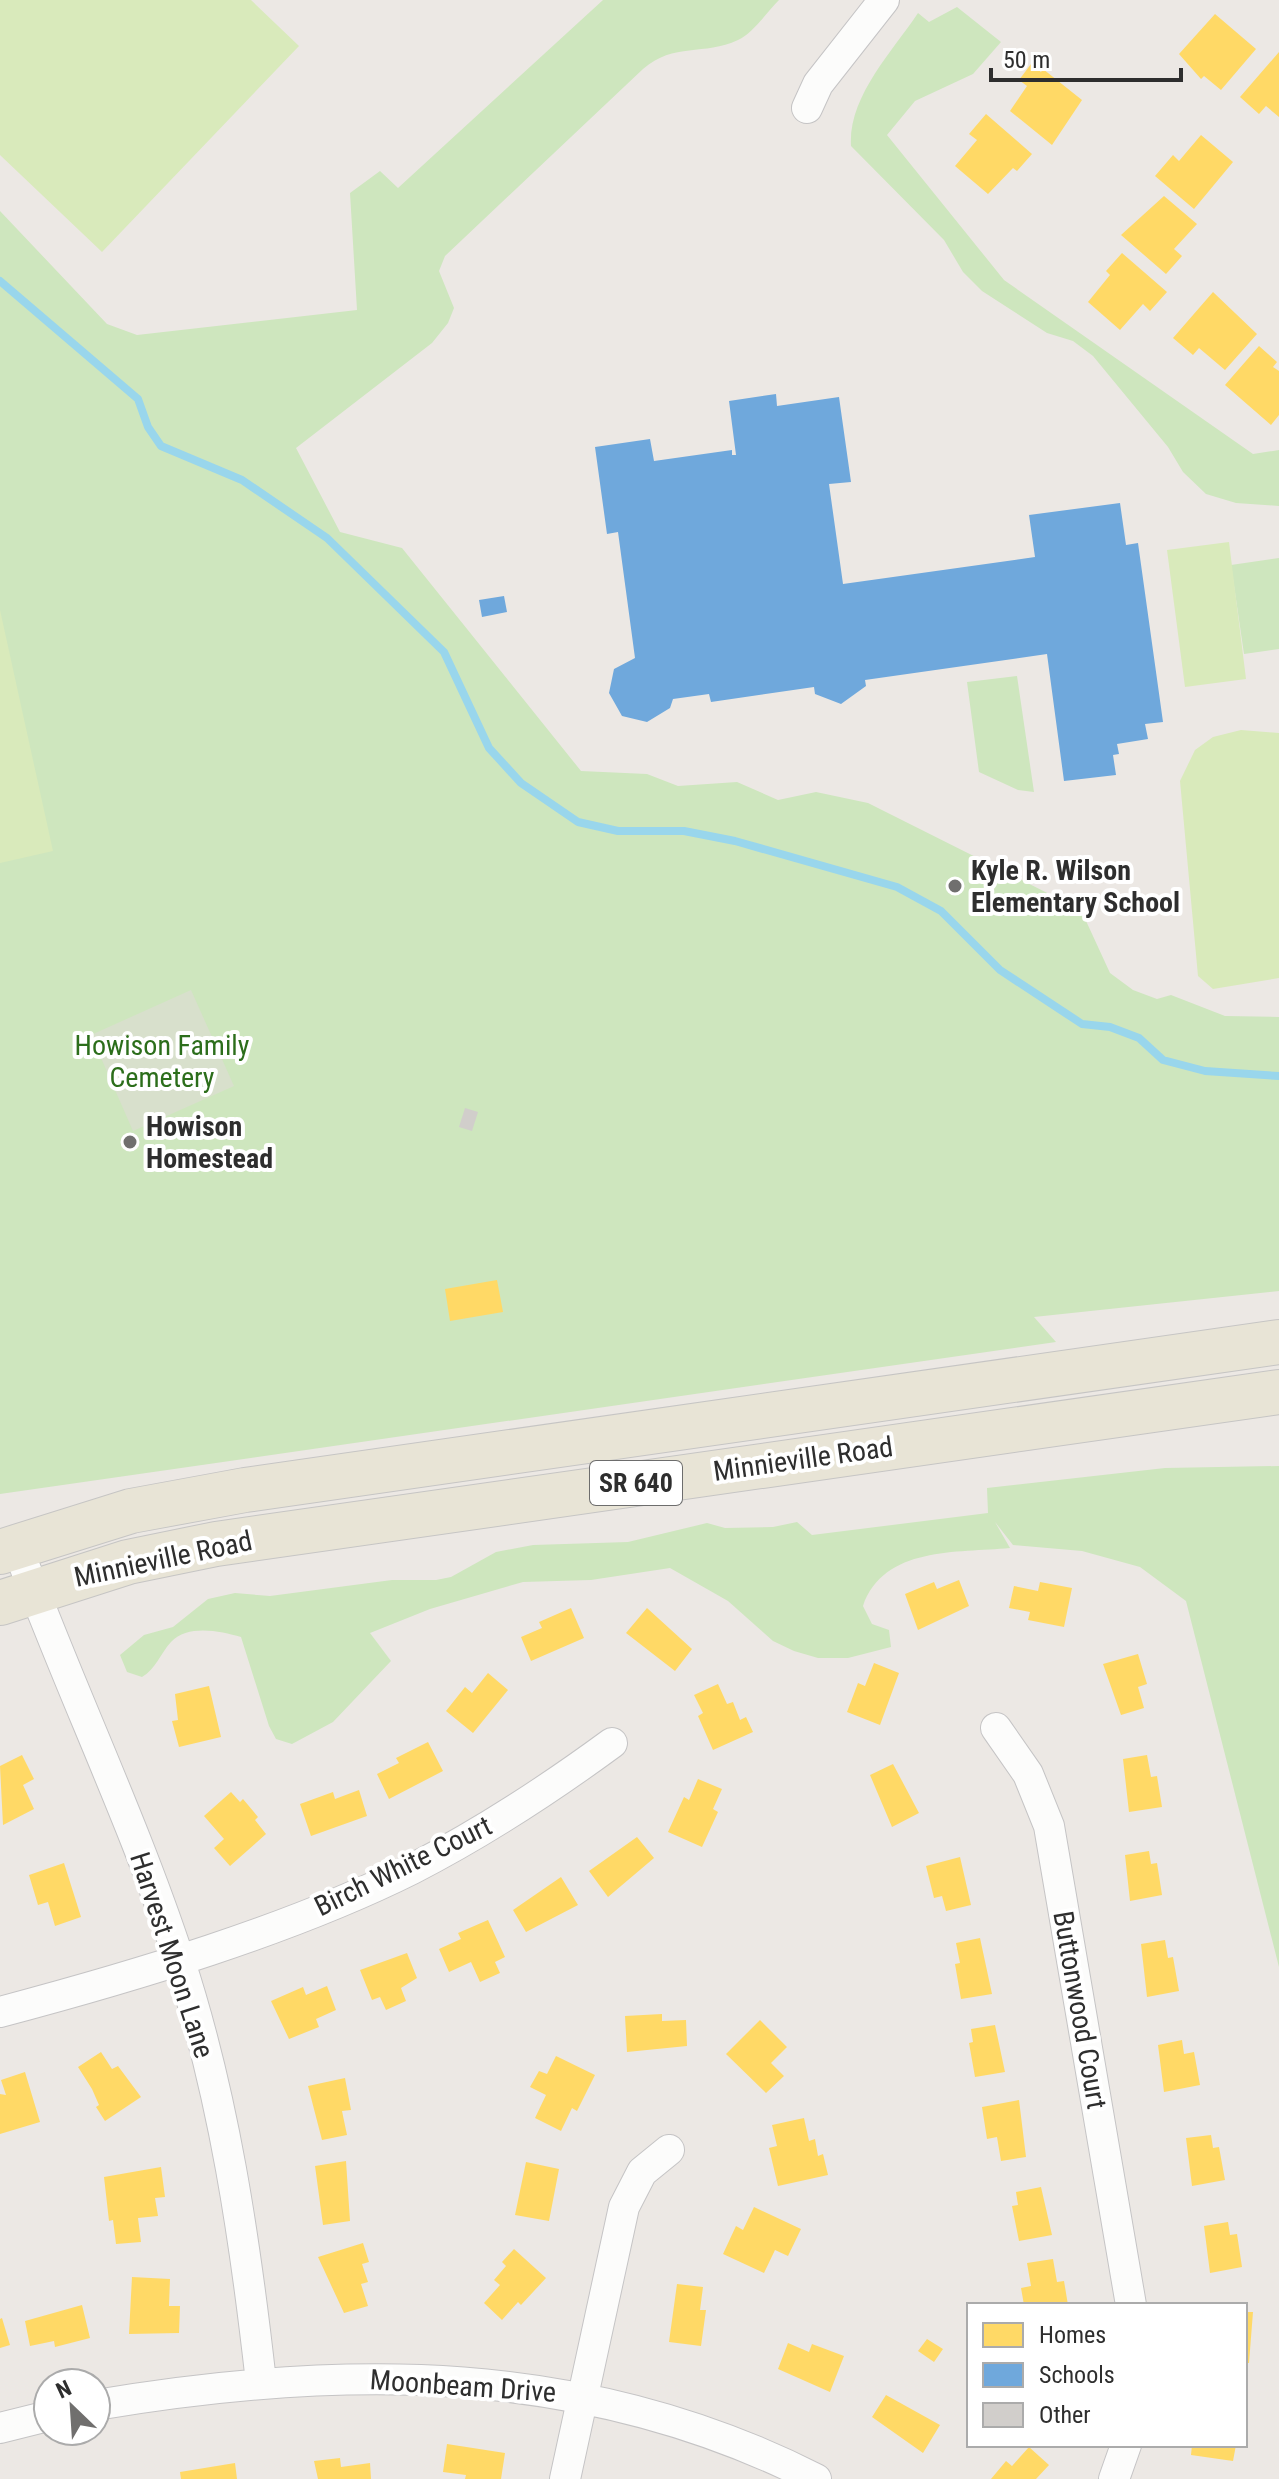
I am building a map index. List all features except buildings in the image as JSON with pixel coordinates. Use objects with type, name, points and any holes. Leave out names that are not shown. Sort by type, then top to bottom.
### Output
[{"type":"main road","name":"Minnieville Road","points":[[9,1549],[131,1511],[245,1490],[1279,1342]]},
{"type":"main road","name":"Minnieville Road","points":[[17,1597],[128,1562],[216,1544],[1279,1392]]},
{"type":"street","points":[[807,108],[818,84],[884,0]]},
{"type":"street","name":"Harvest Moon Lane","points":[[9,1549],[17,1597],[179,1959],[207,2059],[231,2166],[249,2273],[261,2382]]},
{"type":"street","name":"Buttonwood Court","points":[[996,1728],[1028,1774],[1049,1826],[1131,2303]]},
{"type":"street","name":"Birch White Court","points":[[0,2012],[179,1959],[315,1911],[409,1870],[485,1829],[612,1743]]},
{"type":"street","points":[[565,2479],[624,2207],[642,2172],[669,2150]]},
{"type":"street","name":"Moonbeam Drive","points":[[112,2403],[261,2382],[361,2377],[452,2380],[582,2396],[715,2434],[816,2479]]},
{"type":"street","points":[[0,2428],[32,2420]]},
{"type":"street","points":[[1114,2479],[1125,2447]]},
{"type":"green space","points":[[0,0],[251,0],[299,46],[102,252],[0,155]]},
{"type":"green space","points":[[603,0],[779,0],[744,37],[725,45],[666,55],[643,69],[445,256],[439,271],[454,308],[448,323],[432,343],[296,448],[340,532],[402,548],[581,771],[647,774],[678,786],[737,782],[778,800],[816,792],[868,803],[1081,910],[1110,973],[1133,990],[1157,999],[1171,995],[1225,1016],[1279,1017],[1279,1291],[1034,1317],[1056,1342],[0,1494],[0,211],[107,324],[137,335],[357,310],[350,193],[380,171],[398,188]]},
{"type":"green space","points":[[957,7],[1001,42],[973,74],[915,101],[887,135],[1004,280],[1253,454],[1279,450],[1279,506],[1236,503],[1206,494],[1183,472],[1168,447],[1093,356],[1073,341],[1047,333],[982,291],[963,272],[944,240],[851,146],[852,128],[864,93],[918,13],[929,22]]},
{"type":"green space","points":[[1229,542],[1246,679],[1185,687],[1167,550]]},
{"type":"green space","points":[[1279,558],[1279,649],[1244,654],[1231,565]]},
{"type":"green space","points":[[0,610],[53,851],[0,863]]},
{"type":"green space","points":[[1017,676],[1034,792],[1018,790],[979,772],[967,682]]},
{"type":"green space","points":[[1241,730],[1279,733],[1279,978],[1213,989],[1198,976],[1180,781],[1195,750],[1213,737]]},
{"type":"green space","name":"Howison Family Cemetery","points":[[191,990],[234,1086],[133,1131],[91,1035]]},
{"type":"green space","points":[[1279,1466],[1279,1967],[1186,1601],[1140,1567],[1082,1551],[1013,1545],[995,1522],[1010,1548],[924,1556],[887,1572],[873,1586],[863,1606],[872,1624],[889,1630],[891,1647],[848,1658],[818,1658],[794,1651],[773,1641],[728,1601],[670,1568],[591,1580],[523,1582],[430,1609],[370,1633],[391,1661],[333,1722],[292,1744],[276,1739],[269,1726],[241,1637],[214,1631],[195,1631],[178,1636],[142,1677],[127,1672],[120,1655],[144,1635],[173,1627],[208,1599],[235,1593],[270,1596],[392,1580],[436,1580],[451,1577],[496,1552],[533,1545],[628,1542],[707,1523],[725,1528],[773,1527],[797,1522],[812,1535],[988,1513],[987,1488],[1165,1468]]},
{"type":"waterway","points":[[0,281],[138,399],[148,427],[161,446],[242,480],[327,538],[444,652],[489,748],[521,783],[578,822],[618,831],[684,831],[735,841],[897,887],[941,911],[1000,970],[1082,1024],[1110,1027],[1139,1038],[1163,1060],[1205,1071],[1279,1076]]},
{"type":"place","name":"Kyle R. Wilson Elementary School","points":[[955,886]]},
{"type":"place","name":"Howison Homestead","points":[[130,1142]]}]
